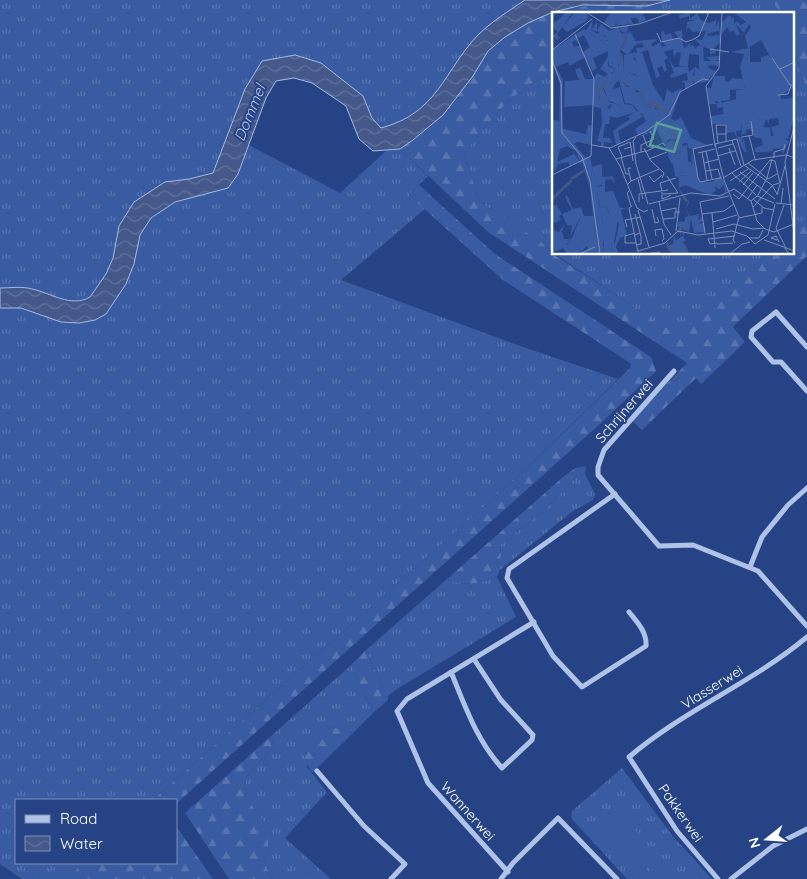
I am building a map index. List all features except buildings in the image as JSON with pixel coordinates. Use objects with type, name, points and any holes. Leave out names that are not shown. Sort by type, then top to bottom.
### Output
[{"type":"street","points":[[807,347],[776,312],[752,331],[751,337],[773,362],[780,362],[807,391]]},
{"type":"street","name":"Schrijnerwei","points":[[615,494],[598,475],[598,466],[604,450],[674,371]]},
{"type":"street","points":[[750,567],[762,537],[788,505],[807,488]]},
{"type":"street","points":[[629,612],[647,638],[646,646],[582,687],[553,656],[506,578],[509,569],[615,494],[660,546],[693,544],[758,571],[807,626]]},
{"type":"street","name":"Wannerwei","points":[[508,872],[428,783],[397,711],[407,699],[534,622]]},
{"type":"street","name":"Vlasserwei","points":[[629,757],[682,718],[785,655],[807,637]]},
{"type":"street","points":[[451,672],[478,738],[488,753],[502,768],[532,740],[533,735],[501,700],[474,659]]},
{"type":"street","name":"Pakkerwei","points":[[629,757],[677,831],[718,879]]},
{"type":"street","points":[[317,770],[364,826],[405,864],[392,879]]},
{"type":"street","points":[[501,879],[513,863],[558,818],[617,879]]},
{"type":"street","points":[[731,879],[773,846],[807,829]]},
{"type":"green space","points":[[0,0],[526,0],[479,35],[438,89],[416,112],[400,121],[381,128],[372,118],[363,96],[321,63],[245,89],[231,131],[213,173],[165,182],[119,226],[113,258],[106,274],[90,297],[76,301],[61,299],[28,288],[0,288]]},
{"type":"green space","points":[[670,0],[773,0],[778,12],[653,12],[655,5]]},
{"type":"green space","points":[[773,0],[807,0],[807,88],[794,55],[794,12],[778,12]]},
{"type":"green space","points":[[655,5],[653,12],[556,12],[584,6]]},
{"type":"green space","points":[[552,13],[552,74],[526,87],[514,97],[493,118],[464,153],[479,201],[542,243],[552,255],[677,335],[766,255],[794,255],[794,229],[807,217],[807,256],[733,327],[745,342],[701,384],[696,378],[642,430],[631,420],[687,363],[488,232],[400,149],[444,113],[476,66],[501,38],[532,20]]},
{"type":"green space","points":[[794,55],[807,88],[807,217],[794,229]]},
{"type":"green space","points":[[552,74],[552,251],[479,201],[464,153],[503,107],[526,87]]},
{"type":"green space","points":[[249,145],[340,193],[387,150],[400,149],[428,176],[409,195],[425,209],[341,280],[523,347],[618,379],[523,472],[154,799],[15,799],[15,864],[83,864],[66,879],[22,879],[0,864],[0,308],[21,308],[61,322],[79,323],[95,320],[106,314],[126,284],[134,264],[140,235],[151,218],[175,202],[228,188],[238,174]]},
{"type":"green space","points":[[419,185],[495,254],[651,357],[656,371],[600,424],[178,802],[178,799],[154,799],[523,472],[630,368],[631,364],[503,280],[409,195]]},
{"type":"green space","points":[[556,255],[766,255],[677,336]]},
{"type":"green space","points":[[586,466],[585,474],[595,494],[593,500],[573,511],[500,570],[496,561],[501,557],[500,545],[547,508]]},
{"type":"green space","points":[[586,466],[547,508],[500,545],[501,557],[496,561],[500,570],[497,577],[472,584],[447,579],[563,477],[575,468]]},
{"type":"green space","points":[[497,577],[516,617],[397,689],[388,696],[388,700],[366,650],[447,579],[472,584]]},
{"type":"green space","points":[[366,650],[388,700],[373,713],[351,665]]},
{"type":"green space","points":[[351,665],[373,713],[353,733],[332,727],[306,753],[307,767],[327,792],[285,838],[331,879],[272,879],[264,862],[268,849],[263,821],[247,798],[244,788],[247,776],[271,750],[274,742],[270,737]]},
{"type":"green space","points":[[332,727],[353,733],[312,773],[304,759],[306,753]]},
{"type":"green space","points":[[270,737],[274,742],[271,750],[247,776],[244,788],[247,798],[263,821],[268,835],[268,849],[264,862],[272,879],[229,879],[185,813]]},
{"type":"green space","points":[[622,768],[672,835],[712,879],[627,879],[571,818],[572,811]]},
{"type":"green space","points":[[616,806],[675,879],[657,879],[648,867],[636,876],[594,824]]},
{"type":"green space","points":[[178,829],[213,879],[66,879],[83,864],[178,864]]},
{"type":"water","name":"Dommel","points":[[525,0],[670,0],[647,6],[583,5],[552,12],[528,23],[505,37],[488,51],[473,76],[443,115],[400,149],[373,151],[359,139],[346,106],[312,83],[294,78],[276,81],[266,98],[238,174],[228,188],[175,202],[151,218],[140,235],[134,264],[126,284],[106,314],[95,320],[79,323],[61,322],[21,308],[0,308],[0,288],[28,288],[61,299],[76,301],[90,297],[106,274],[113,258],[119,226],[134,202],[165,182],[213,173],[245,89],[262,61],[295,55],[321,63],[363,96],[372,118],[381,128],[400,121],[428,102],[466,49],[478,35]]}]
